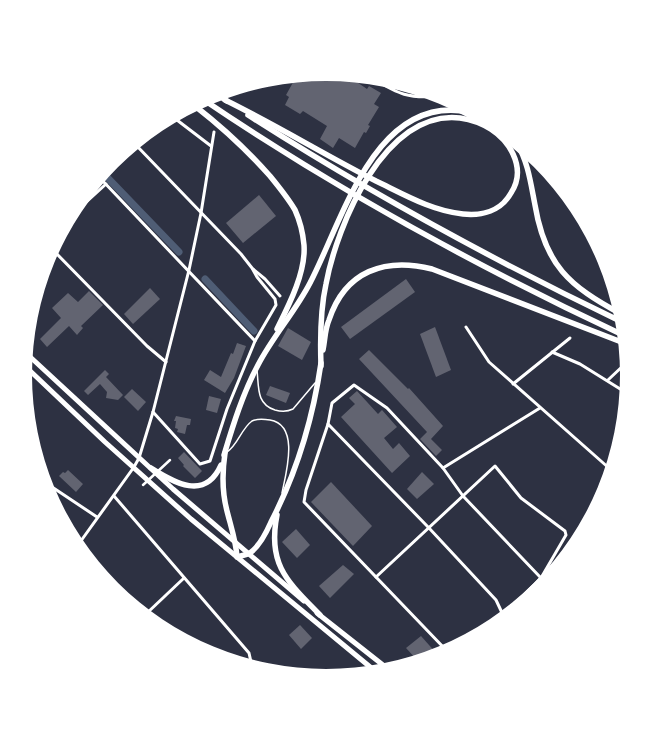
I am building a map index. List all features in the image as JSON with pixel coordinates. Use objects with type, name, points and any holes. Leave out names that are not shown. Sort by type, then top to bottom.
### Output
[{"type":"highway","points":[[224,100],[261,118],[387,186],[432,207],[462,214],[485,213],[504,203],[511,195],[515,186],[517,167],[510,148],[506,143]]},
{"type":"highway","points":[[224,100],[342,173],[381,195],[503,263],[614,318]]},
{"type":"highway","points":[[211,104],[375,206],[504,277],[616,332]]},
{"type":"highway","points":[[151,468],[177,484],[185,486],[201,485],[213,478],[218,472],[233,425],[257,366],[291,300],[301,270],[304,246],[300,222],[295,211],[262,167],[230,135],[199,109]]},
{"type":"highway","points":[[268,347],[309,284],[355,185],[379,150],[401,128],[414,119],[427,113],[452,109]]},
{"type":"highway","points":[[321,366],[320,329],[326,283],[337,242],[354,203],[365,184],[379,162],[398,139],[409,131],[430,120],[442,117],[464,118],[474,121]]},
{"type":"highway","points":[[522,156],[529,175],[540,231],[552,260],[562,272],[585,293],[612,309]]},
{"type":"highway","points":[[225,453],[222,474],[224,497],[236,543],[237,557],[249,553],[261,539],[280,503],[302,450],[316,396],[328,321],[340,296],[349,285],[370,271],[394,265],[406,264],[432,270],[617,340]]},
{"type":"highway","points":[[280,503],[274,535],[275,554],[287,580],[320,615]]},
{"type":"main road","points":[[33,359],[139,458],[236,543],[320,615],[381,663]]},
{"type":"main road","points":[[32,372],[105,442],[191,519],[368,665]]},
{"type":"street","points":[[390,88],[416,98],[422,97]]},
{"type":"street","points":[[178,121],[211,146]]},
{"type":"street","points":[[82,539],[114,496],[139,458],[153,412],[189,270],[201,213],[214,132]]},
{"type":"street","points":[[139,148],[280,296]]},
{"type":"street","points":[[93,196],[106,184],[255,341]]},
{"type":"street","points":[[57,255],[147,346],[166,362]]},
{"type":"street","points":[[153,412],[200,464],[210,461],[225,414],[255,341],[276,304],[275,299],[257,277],[252,268]]},
{"type":"street","points":[[466,327],[489,362],[606,465]]},
{"type":"street","points":[[513,384],[570,338]]},
{"type":"street","points":[[552,352],[580,364],[619,388]]},
{"type":"street","points":[[608,380],[620,369]]},
{"type":"street","points":[[442,646],[304,502],[306,490],[328,424],[332,403],[354,385],[387,408],[443,468],[463,496],[540,576]]},
{"type":"street","points":[[443,468],[540,408]]},
{"type":"street","points":[[328,424],[429,528],[496,600],[501,611]]},
{"type":"street","points":[[143,484],[170,460]]},
{"type":"street","points":[[376,577],[495,466],[520,498],[565,532],[566,535],[547,569]]},
{"type":"street","points":[[54,488],[97,517]]},
{"type":"street","points":[[114,496],[249,653],[250,659]]},
{"type":"street","points":[[150,610],[184,578]]},
{"type":"lane","points":[[257,366],[260,395],[263,403],[268,407],[281,412],[293,409],[319,379]]},
{"type":"lane","points":[[225,453],[234,445],[246,426],[254,420],[261,418],[275,421],[282,425],[288,438],[288,451],[287,466],[280,503]]},
{"type":"building","points":[[326,81],[359,83],[367,89],[369,86],[381,93],[374,104],[379,107],[368,125],[370,126],[366,133],[364,132],[355,148],[339,138],[333,148],[320,139],[327,126],[303,111],[300,114],[285,105],[289,97],[286,95],[292,84]]},
{"type":"building","points":[[259,195],[276,216],[243,243],[226,223]]},
{"type":"building","points":[[406,279],[415,292],[350,339],[341,327]]},
{"type":"building","points":[[150,288],[160,299],[133,324],[124,314]]},
{"type":"building","points":[[89,291],[103,305],[81,326],[83,328],[77,335],[69,326],[47,347],[40,339],[61,318],[52,308],[68,293],[78,302]]},
{"type":"building","points":[[435,327],[451,370],[436,377],[420,334]]},
{"type":"building","points":[[288,328],[311,342],[302,360],[278,346]]},
{"type":"building","points":[[237,343],[246,346],[234,378],[225,393],[204,380],[210,370],[221,377]]},
{"type":"building","points":[[369,350],[408,389],[409,388],[443,426],[431,439],[442,450],[436,456],[420,439],[427,432],[359,359]]},
{"type":"building","points":[[105,370],[109,374],[106,377],[123,395],[118,400],[106,398],[107,392],[100,384],[88,395],[84,391]]},
{"type":"building","points":[[270,386],[290,393],[286,403],[266,395]]},
{"type":"building","points":[[132,389],[146,402],[138,411],[124,397]]},
{"type":"building","points":[[357,391],[378,414],[382,410],[397,427],[384,438],[393,449],[399,443],[410,456],[392,473],[341,417],[355,404],[349,398]]},
{"type":"building","points":[[209,396],[221,399],[217,413],[206,410]]},
{"type":"building","points":[[176,416],[191,419],[190,425],[187,425],[185,434],[177,432],[178,429],[175,428],[176,421],[174,421]]},
{"type":"building","points":[[184,452],[202,471],[195,478],[183,466],[184,465],[178,458]]},
{"type":"building","points":[[68,470],[83,484],[76,492],[59,476]]},
{"type":"building","points":[[422,472],[434,484],[417,499],[407,489]]},
{"type":"building","points":[[331,482],[372,526],[353,546],[311,502]]},
{"type":"building","points":[[296,529],[310,545],[297,558],[282,542]]},
{"type":"building","points":[[343,565],[354,574],[330,598],[319,586]]},
{"type":"building","points":[[300,625],[312,638],[301,649],[289,635]]},
{"type":"building","points":[[421,636],[433,649],[413,656],[406,648]]},
{"type":"waterway","points":[[108,178],[179,252]]},
{"type":"waterway","points":[[205,279],[254,331]]}]
